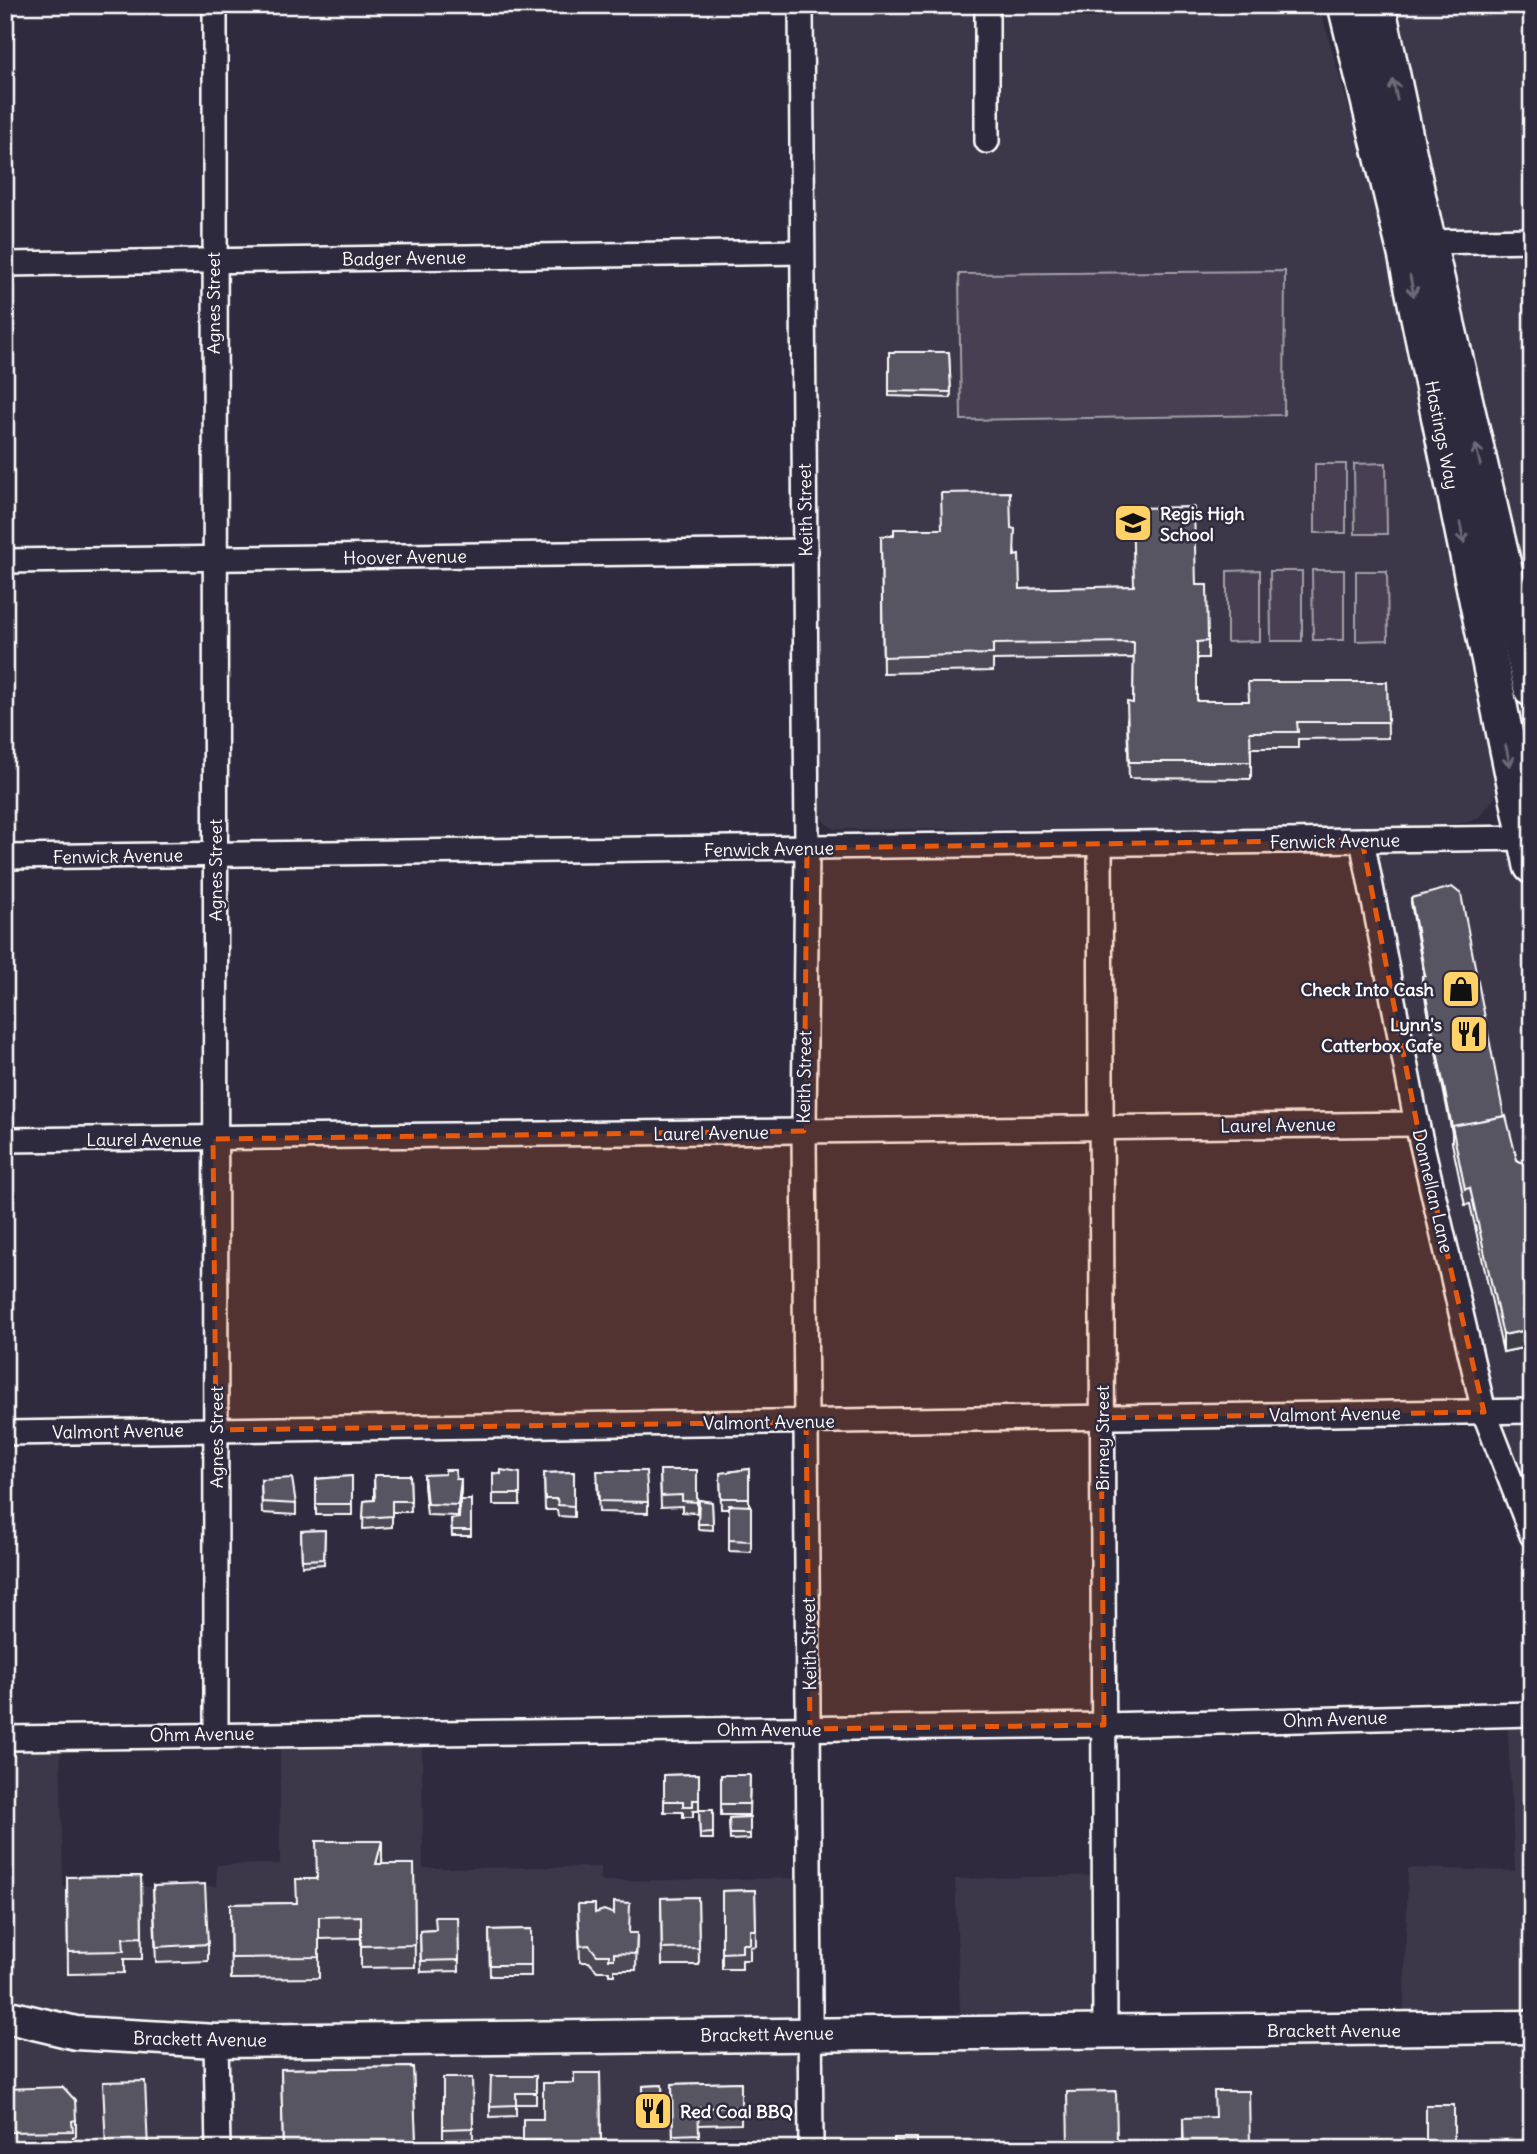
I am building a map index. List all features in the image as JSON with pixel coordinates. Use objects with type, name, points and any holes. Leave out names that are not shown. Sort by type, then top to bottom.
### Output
[{"type":"main road","name":"Hastings Way","points":[[1346,5],[1362,81],[1406,254],[1530,847]]},
{"type":"main road","name":"Hastings Way","points":[[1377,5],[1427,242],[1532,689]]},
{"type":"main road","points":[[1362,81],[1391,153],[1407,220],[1418,239],[1427,242]]},
{"type":"main road","name":"Brackett Avenue","points":[[5,2016],[76,2033],[216,2041],[1532,2027]]},
{"type":"street","name":"Agnes Street","points":[[215,5],[213,261],[216,855],[213,1139],[216,1734]]},
{"type":"street","name":"Keith Street","points":[[801,5],[806,551],[804,1131],[811,2149]]},
{"type":"street","points":[[987,5],[987,141]]},
{"type":"street","points":[[1427,242],[1532,240]]},
{"type":"street","name":"Badger Avenue","points":[[5,264],[802,252]]},
{"type":"street","name":"Hoover Avenue","points":[[5,561],[806,551]]},
{"type":"street","name":"Fenwick Avenue","points":[[5,857],[1362,840],[1530,847]]},
{"type":"street","name":"Donnellan Lane","points":[[1362,840],[1417,1124],[1484,1412],[1532,1535]]},
{"type":"street","name":"Birney Street","points":[[1100,845],[1105,2032]]},
{"type":"street","name":"Laurel Avenue","points":[[5,1140],[1417,1124]]},
{"type":"street","name":"Valmont Avenue","points":[[5,1433],[1532,1411]]},
{"type":"street","name":"Ohm Avenue","points":[[5,1738],[1104,1726],[1532,1714]]},
{"type":"street","points":[[216,2041],[218,2149]]},
{"type":"highlighted area","points":[[1362,840],[1417,1124],[1484,1412],[1101,1418],[1104,1725],[810,1729],[806,1422],[216,1430],[213,1139],[804,1131],[807,848]]},
{"type":"shaded area","name":"Regis High School","points":[[816,5],[1319,5],[1381,218],[1452,549],[1463,629],[1497,782],[1495,798],[1478,818],[1469,822],[1433,827],[1217,829],[834,829],[823,821],[819,804],[814,215]]},
{"type":"shaded area","points":[[1377,5],[1532,5],[1532,689]]},
{"type":"shaded area","points":[[1285,271],[1284,415],[961,420],[959,274]]},
{"type":"shaded area","points":[[1386,463],[1387,534],[1355,534],[1354,464]]},
{"type":"shaded area","points":[[1315,464],[1346,464],[1346,533],[1315,533]]},
{"type":"shaded area","points":[[1260,570],[1260,641],[1227,642],[1227,571]]},
{"type":"shaded area","points":[[1312,570],[1344,570],[1344,640],[1313,640]]},
{"type":"shaded area","points":[[1270,571],[1302,571],[1302,641],[1271,641]]},
{"type":"shaded area","points":[[1356,571],[1387,571],[1388,640],[1356,641]]},
{"type":"shaded area","points":[[1525,838],[1532,866],[1532,1535],[1484,1412],[1362,840]]},
{"type":"shaded area","points":[[1532,1714],[1532,2149],[5,2149],[5,1738],[60,1737],[63,1887],[216,1886],[217,1865],[280,1864],[280,1733],[422,1732],[423,1868],[601,1867],[601,1881],[810,1878],[811,2033],[961,2033],[955,1879],[1105,1875],[1105,2032],[1403,2029],[1408,1868],[1515,1871],[1507,1715]]},
{"type":"building","points":[[889,352],[949,352],[951,392],[889,391]]},
{"type":"building","points":[[1010,492],[1011,528],[1015,529],[1014,556],[1019,555],[1020,589],[1134,586],[1132,508],[1194,507],[1196,585],[1207,585],[1208,641],[1197,642],[1197,701],[1249,701],[1248,682],[1387,682],[1388,722],[1297,722],[1298,732],[1250,732],[1251,762],[1129,762],[1127,702],[1133,703],[1134,642],[993,644],[993,654],[883,657],[881,536],[894,536],[894,529],[942,529],[941,493]]},
{"type":"building","points":[[1452,887],[1461,894],[1504,1116],[1452,1127],[1422,976],[1425,975],[1411,898]]},
{"type":"building","points":[[1506,1116],[1517,1160],[1532,1168],[1532,1329],[1503,1335],[1470,1188],[1465,1189],[1452,1126]]},
{"type":"building","points":[[749,1469],[749,1498],[721,1498],[720,1473]]},
{"type":"building","points":[[445,1470],[455,1470],[456,1479],[461,1479],[458,1505],[427,1504],[424,1475],[445,1474]]},
{"type":"building","points":[[501,1470],[520,1473],[520,1494],[493,1494],[493,1473],[501,1474]]},
{"type":"building","points":[[660,1470],[697,1470],[697,1502],[682,1501],[682,1495],[661,1496]]},
{"type":"building","points":[[597,1471],[646,1471],[648,1502],[599,1501]]},
{"type":"building","points":[[574,1472],[574,1506],[558,1505],[557,1499],[545,1499],[544,1473]]},
{"type":"building","points":[[374,1475],[410,1475],[411,1501],[392,1501],[392,1516],[363,1518],[364,1501],[375,1500]]},
{"type":"building","points":[[352,1476],[352,1504],[316,1504],[316,1479]]},
{"type":"building","points":[[292,1478],[296,1504],[262,1502],[261,1480]]},
{"type":"building","points":[[460,1500],[471,1500],[471,1530],[452,1530],[451,1519],[459,1518]]},
{"type":"building","points":[[699,1500],[712,1502],[713,1524],[698,1524]]},
{"type":"building","points":[[729,1505],[751,1506],[751,1541],[729,1540]]},
{"type":"building","points":[[325,1530],[324,1559],[302,1560],[301,1531]]},
{"type":"building","points":[[699,1774],[699,1800],[693,1800],[693,1806],[683,1806],[683,1801],[664,1801],[664,1775]]},
{"type":"building","points":[[721,1775],[750,1775],[749,1804],[721,1804]]},
{"type":"building","points":[[699,1810],[713,1810],[713,1833],[700,1834]]},
{"type":"building","points":[[750,1817],[750,1834],[730,1834],[729,1818]]},
{"type":"building","points":[[316,1841],[382,1841],[376,1864],[414,1864],[415,1945],[361,1946],[361,1916],[319,1917],[319,1957],[231,1958],[230,1904],[297,1903],[296,1879],[317,1879]]},
{"type":"building","points":[[141,1876],[142,1937],[123,1938],[124,1951],[68,1952],[67,1877]]},
{"type":"building","points":[[205,1884],[208,1944],[156,1947],[153,1886]]},
{"type":"building","points":[[755,1890],[756,1930],[750,1930],[750,1944],[742,1944],[742,1952],[722,1953],[722,1891]]},
{"type":"building","points":[[698,1897],[699,1948],[662,1949],[661,1898]]},
{"type":"building","points":[[614,1902],[630,1903],[629,1933],[637,1933],[636,1954],[614,1953],[614,1959],[609,1959],[609,1955],[597,1955],[589,1945],[580,1946],[578,1904],[595,1904],[595,1913],[604,1910],[614,1914]]},
{"type":"building","points":[[435,1917],[458,1917],[459,1960],[421,1961],[420,1931],[436,1930]]},
{"type":"building","points":[[531,1929],[531,1965],[490,1965],[489,1930]]},
{"type":"building","points":[[413,2067],[416,2143],[283,2145],[281,2069]]},
{"type":"building","points":[[574,2073],[600,2073],[601,2145],[544,2146],[544,2141],[523,2142],[523,2119],[543,2119],[543,2083],[574,2083]]},
{"type":"building","points":[[491,2076],[536,2076],[536,2093],[516,2093],[516,2105],[490,2106]]},
{"type":"building","points":[[443,2078],[472,2078],[473,2128],[443,2129]]},
{"type":"building","points":[[145,2081],[148,2149],[106,2149],[103,2082]]},
{"type":"building","points":[[741,2082],[741,2107],[698,2108],[699,2134],[673,2135],[672,2084]]},
{"type":"building","points":[[662,2085],[663,2113],[644,2114],[643,2086]]},
{"type":"building","points":[[63,2087],[75,2100],[76,2120],[72,2121],[73,2131],[5,2132],[5,2089]]},
{"type":"building","points":[[1116,2091],[1117,2141],[1125,2141],[1126,2149],[1068,2149],[1067,2092]]},
{"type":"building","points":[[1214,2091],[1249,2091],[1250,2149],[1184,2147],[1183,2118],[1215,2117]]},
{"type":"building","points":[[1426,2105],[1454,2105],[1454,2149],[1426,2149]]},
{"type":"building","points":[[894,2138],[917,2138],[917,2149],[894,2149]]},
{"type":"place","name":"Regis High School","points":[[1133,523]]},
{"type":"place","name":"Check Into Cash","points":[[1461,989]]},
{"type":"place","name":"Lynn's Catterbox Cafe","points":[[1469,1034]]},
{"type":"place","name":"Red Coal BBQ","points":[[653,2111]]}]
